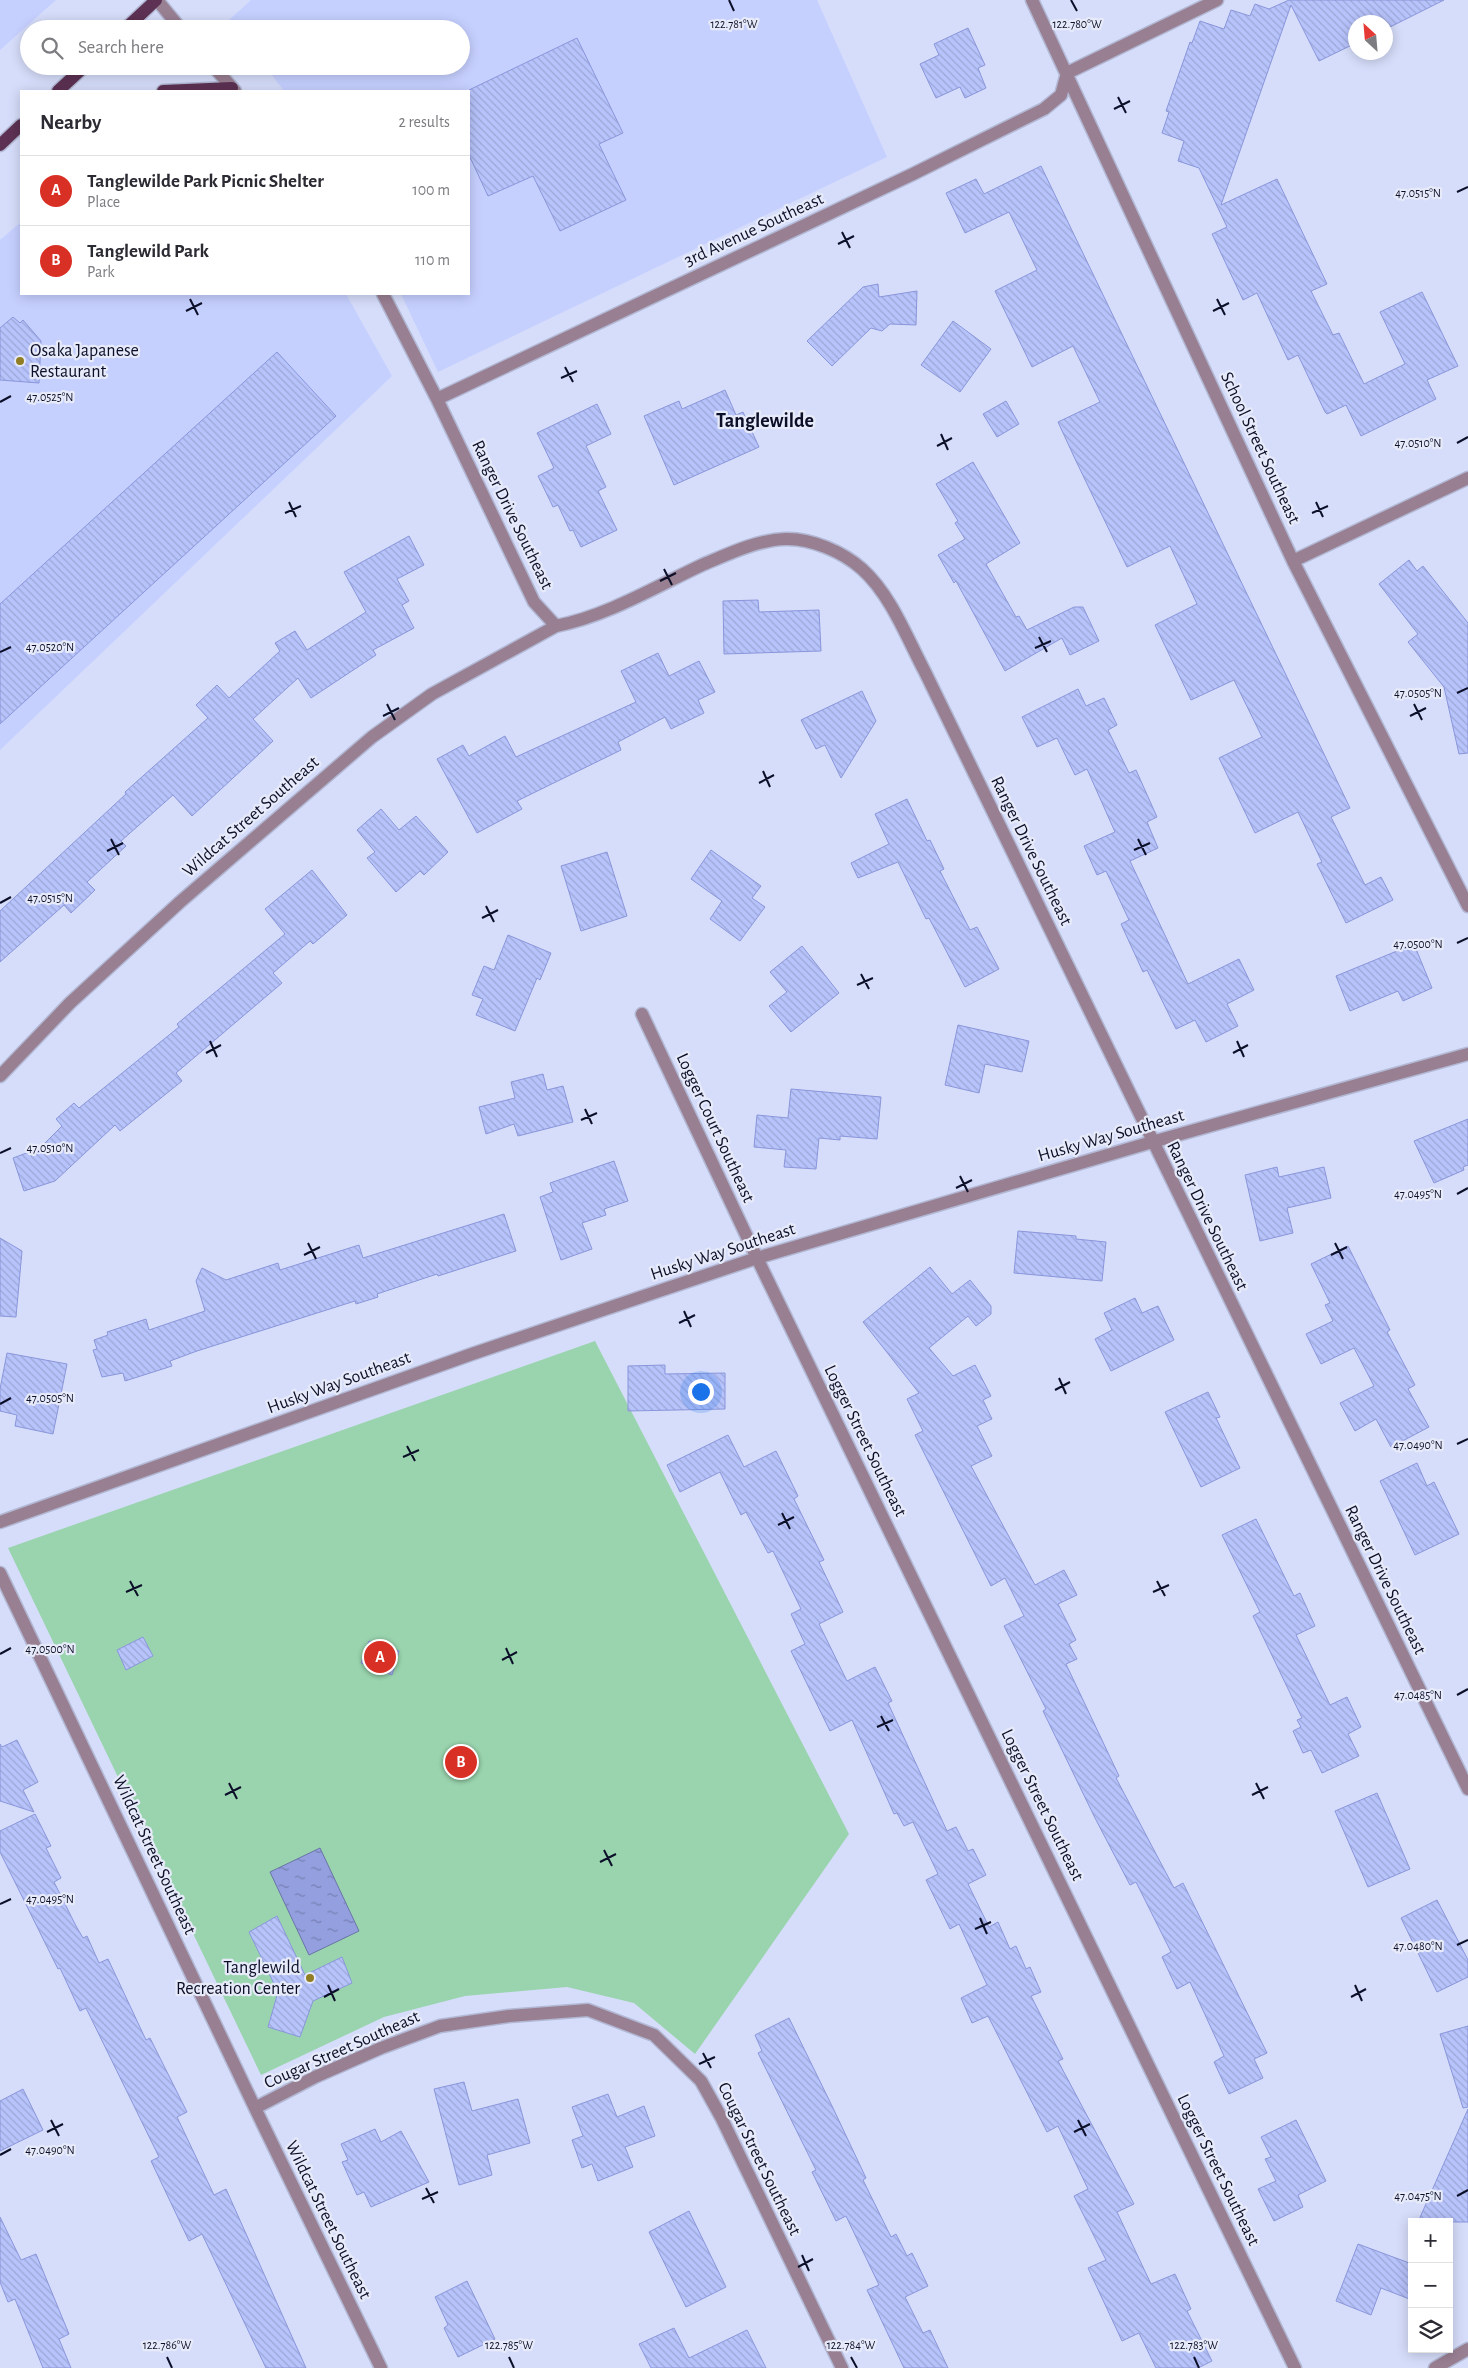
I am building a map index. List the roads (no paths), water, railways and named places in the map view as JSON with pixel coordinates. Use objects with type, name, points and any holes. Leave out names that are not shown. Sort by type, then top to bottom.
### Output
[{"type":"main road","points":[[135,20],[156,0]]},
{"type":"main road","points":[[60,90],[76,75]]},
{"type":"main road","points":[[0,145],[20,126]]},
{"type":"street","points":[[156,0],[173,20]]},
{"type":"street","name":"School Street Southeast","points":[[1032,0],[1293,561],[1468,906]]},
{"type":"street","points":[[1067,73],[1217,0]]},
{"type":"street","name":"3rd Avenue Southeast","points":[[436,399],[913,174],[1044,109],[1061,95],[1067,73]]},
{"type":"street","points":[[221,75],[234,90]]},
{"type":"street","name":"Ranger Drive Southeast","points":[[384,295],[534,602],[556,626],[593,616],[717,558],[762,543],[786,539],[811,543],[836,552],[862,568],[877,586],[893,610],[925,672],[1468,1790]]},
{"type":"street","points":[[1293,561],[1468,478]]},
{"type":"street","name":"Wildcat Street Southeast","points":[[0,1076],[70,1003],[180,902],[372,737],[432,694],[556,626]]},
{"type":"street","name":"Logger Court Southeast","points":[[642,1014],[757,1258]]},
{"type":"street","name":"Husky Way Southeast","points":[[0,1522],[472,1354],[757,1258],[1152,1142],[1468,1054]]},
{"type":"street","name":"Logger Street Southeast","points":[[757,1258],[1295,2368]]},
{"type":"street","name":"Wildcat Street Southeast","points":[[0,1573],[381,2368]]},
{"type":"street","name":"Cougar Street Southeast","points":[[255,2108],[348,2062],[440,2026],[509,2016],[588,2010],[654,2035],[701,2080],[721,2117],[842,2368]]},
{"type":"street","points":[[1435,2368],[1468,2349]]},
{"type":"water","points":[[320,1848],[359,1931],[309,1955],[270,1872]]},
{"type":"place","name":"Osaka Japanese Restaurant","points":[[20,361]]},
{"type":"place","name":"Tanglewilde Park Picnic Shelter","points":[[380,1657]]},
{"type":"place","name":"Tanglewild Park","points":[[461,1762]]},
{"type":"place","name":"Tanglewild Recreation Center","points":[[310,1978]]},
{"type":"district","name":"Tanglewilde","points":[[765,421]]}]
